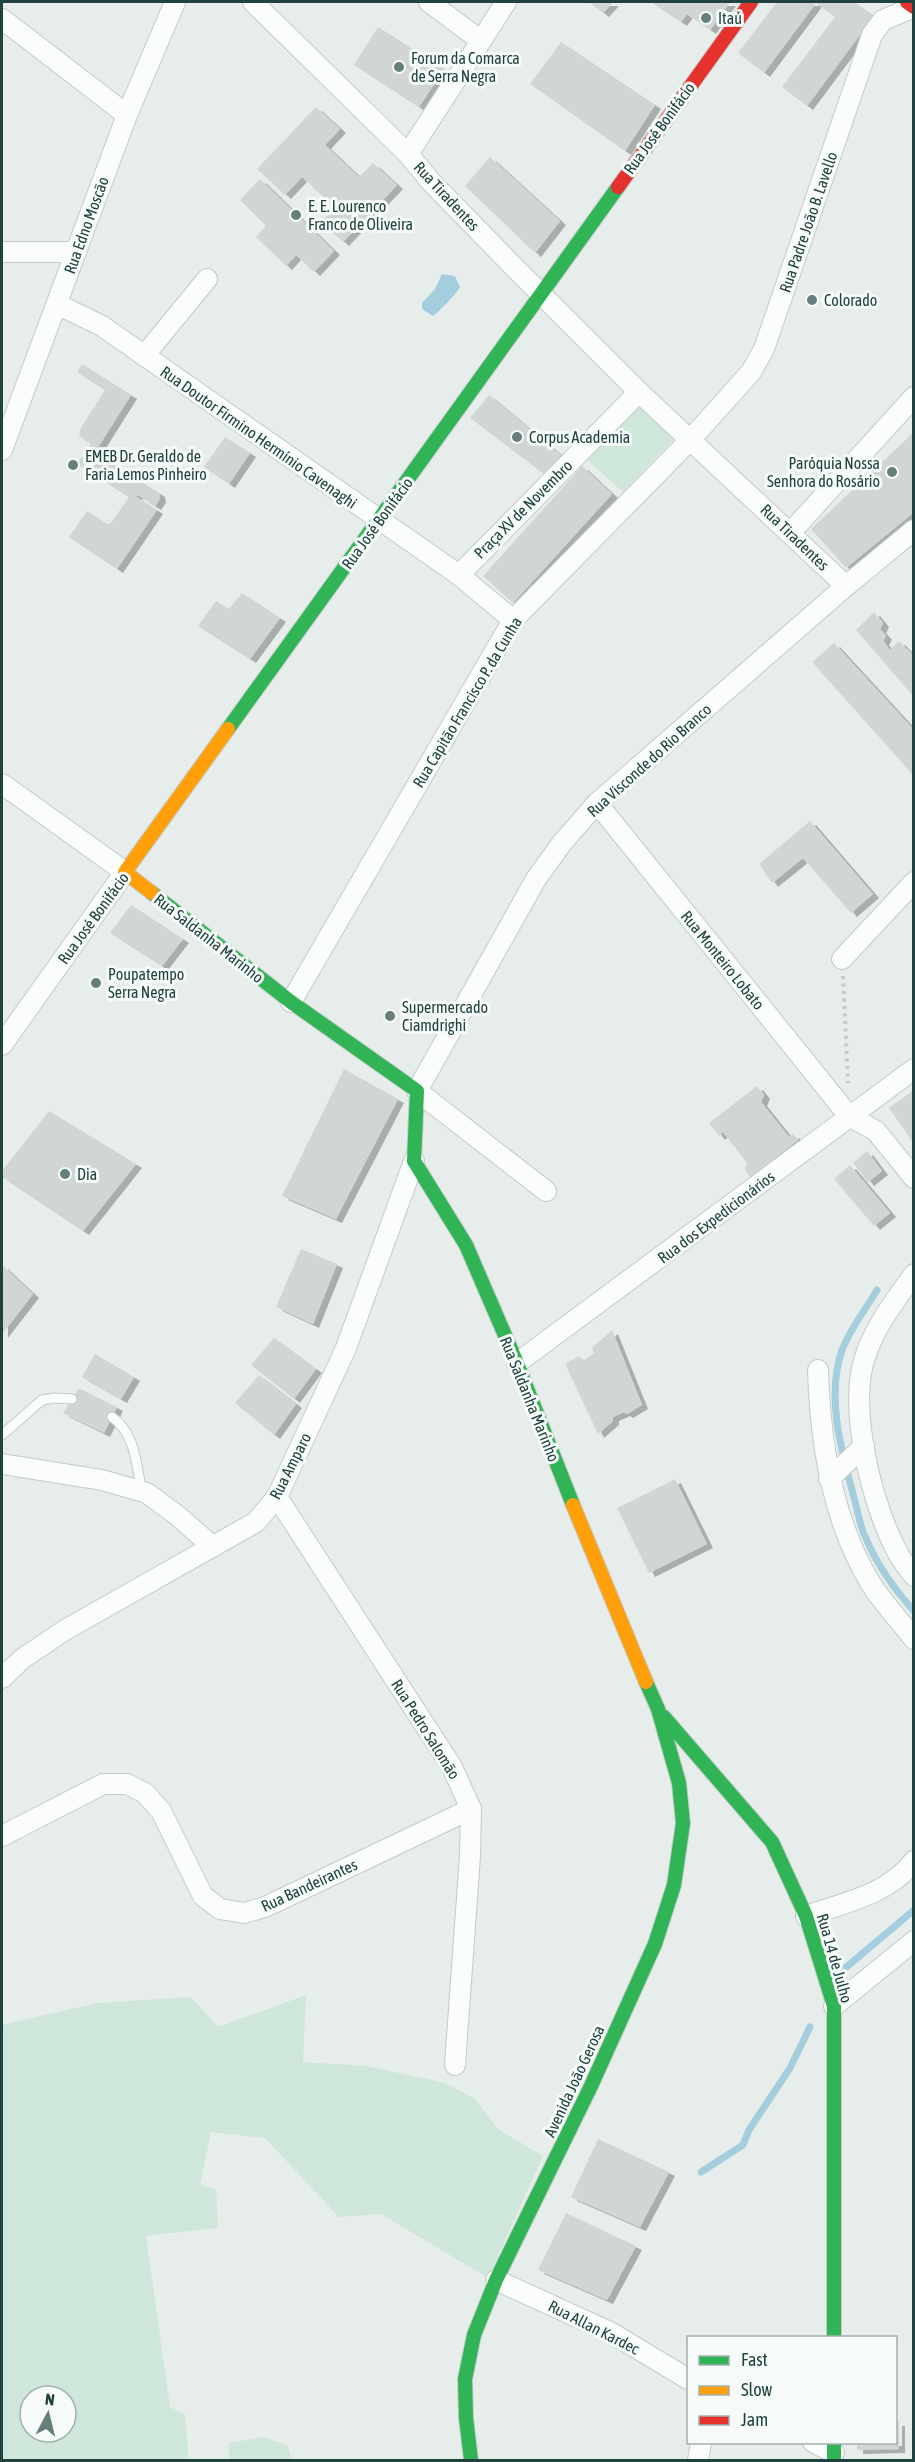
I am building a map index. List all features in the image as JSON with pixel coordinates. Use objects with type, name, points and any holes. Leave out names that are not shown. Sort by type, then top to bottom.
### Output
[{"type":"main road","name":"Rua José Bonifácio","points":[[125,872],[751,2]]},
{"type":"main road","points":[[907,2],[914,7]]},
{"type":"main road","name":"Rua Saldanha Marinho","points":[[125,872],[291,1002],[417,1091]]},
{"type":"main road","points":[[414,1161],[417,1091]]},
{"type":"main road","name":"Rua Saldanha Marinho","points":[[414,1161],[466,1245],[517,1363],[599,1572],[658,1709]]},
{"type":"main road","name":"Rua 14 de Julho","points":[[658,1709],[772,1842],[806,1916],[834,2006],[834,2336]]},
{"type":"main road","name":"Avenida João Gerosa","points":[[471,2460],[466,2418],[465,2379],[474,2335],[496,2280],[606,2053],[655,1944],[674,1885],[682,1813],[679,1784],[658,1709]]},
{"type":"street","name":"Rua Edno Moscão","points":[[2,450],[127,115],[175,2]]},
{"type":"street","name":"Rua Tiradentes","points":[[254,2],[408,154],[432,183],[639,392],[846,586]]},
{"type":"street","points":[[429,2],[480,40]]},
{"type":"street","points":[[408,154],[506,2]]},
{"type":"street","name":"Rua Padre João B. Lavello","points":[[691,439],[751,372],[764,349],[877,26],[891,15],[914,7]]},
{"type":"street","points":[[2,19],[127,115]]},
{"type":"street","points":[[2,252],[76,252]]},
{"type":"street","points":[[144,356],[207,279]]},
{"type":"street","name":"Rua Doutor Firmino Hermínio Cavenaghi","points":[[57,304],[102,326],[459,575],[513,620]]},
{"type":"street","name":"Praça XV de Novembro","points":[[459,575],[639,392]]},
{"type":"street","points":[[790,533],[914,397]]},
{"type":"street","name":"Rua Capitão Francisco P. da Cunha","points":[[291,1002],[513,620],[691,439]]},
{"type":"street","name":"Rua Visconde do Rio Branco","points":[[417,1091],[536,879],[562,843],[597,803],[846,586],[914,530]]},
{"type":"street","name":"Rua Saldanha Marinho","points":[[2,784],[125,872]]},
{"type":"street","name":"Rua Monteiro Lobato","points":[[597,803],[849,1116]]},
{"type":"street","name":"Rua José Bonifácio","points":[[2,1045],[125,872]]},
{"type":"street","points":[[842,958],[914,882]]},
{"type":"street","name":"Rua dos Expedicionários","points":[[517,1363],[914,1069]]},
{"type":"street","name":"Rua Saldanha Marinho","points":[[417,1091],[546,1191]]},
{"type":"street","points":[[849,1116],[876,1131],[914,1178]]},
{"type":"street","name":"Rua Amparo","points":[[2,1678],[22,1659],[65,1630],[256,1522],[277,1497],[346,1348],[414,1161]]},
{"type":"street","points":[[914,1274],[876,1330],[864,1359],[859,1392],[860,1450],[880,1513],[898,1554],[914,1576]]},
{"type":"street","points":[[818,1370],[819,1410],[831,1477],[848,1535],[871,1583],[914,1639]]},
{"type":"street","points":[[831,1477],[860,1450]]},
{"type":"street","points":[[2,1464],[102,1480],[147,1493],[178,1516],[213,1547]]},
{"type":"street","name":"Rua Pedro Salomão","points":[[277,1497],[452,1767],[471,1809],[470,1856],[455,2065]]},
{"type":"street","name":"Rua Bandeirantes","points":[[2,1836],[103,1784],[127,1784],[145,1793],[161,1811],[202,1896],[220,1909],[244,1913],[265,1907],[471,1809]]},
{"type":"street","points":[[806,1916],[872,1894],[905,1873],[914,1861]]},
{"type":"street","points":[[834,2006],[914,1941]]},
{"type":"street","name":"Rua Allan Kardec","points":[[496,2280],[610,2331],[687,2378]]},
{"type":"street","points":[[698,2460],[701,2444]]},
{"type":"street","points":[[817,2444],[834,2452]]},
{"type":"lane","points":[[2,1435],[42,1400],[55,1398],[72,1400]]},
{"type":"lane","points":[[112,1417],[123,1424],[131,1436],[142,1492]]},
{"type":"path","points":[[842,958],[849,1116]]},
{"type":"green space","points":[[639,402],[676,437],[623,492],[584,457]]},
{"type":"green space","points":[[306,1995],[303,2062],[366,2066],[445,2083],[474,2098],[498,2129],[543,2156],[488,2278],[381,2214],[339,2217],[265,2138],[211,2132],[200,2185],[216,2189],[218,2228],[146,2236],[170,2407],[185,2414],[189,2460],[2,2460],[2,2025],[97,2003],[191,1997],[218,2027]]},
{"type":"green space","points":[[264,2437],[288,2446],[292,2460],[229,2460],[229,2443]]},
{"type":"water","points":[[442,274],[455,276],[460,287],[433,316],[422,309],[422,303],[435,289]]},
{"type":"building","points":[[589,2],[613,2],[603,13]]},
{"type":"building","name":"Itaú","points":[[651,2],[730,2],[710,30],[687,14],[681,22]]},
{"type":"building","points":[[777,2],[854,2],[874,16],[807,106],[782,87],[835,17],[816,3],[764,73],[738,53]]},
{"type":"building","name":"Forum da Comarca de Serra Negra","points":[[378,27],[444,69],[419,107],[354,65]]},
{"type":"building","points":[[561,42],[655,105],[625,151],[530,84]]},
{"type":"building","points":[[316,107],[340,129],[325,145],[359,177],[373,163],[397,185],[343,242],[321,222],[335,208],[302,177],[285,195],[257,169]]},
{"type":"building","points":[[490,157],[560,221],[535,253],[465,186]]},
{"type":"building","points":[[260,179],[334,251],[314,272],[296,255],[286,266],[256,237],[266,226],[240,200]]},
{"type":"building","points":[[82,364],[131,395],[95,452],[159,493],[160,499],[155,506],[138,495],[135,496],[157,510],[117,569],[69,537],[87,511],[107,524],[111,523],[129,497],[77,464],[91,444],[79,436],[81,428],[105,390],[77,372]]},
{"type":"building","name":"Corpus Academia","points":[[489,395],[561,455],[544,474],[470,418]]},
{"type":"building","name":"Paróquia Nossa Senhora do Rosário","points":[[914,432],[914,512],[846,568],[811,529]]},
{"type":"building","points":[[225,437],[250,453],[229,484],[204,467]]},
{"type":"building","points":[[582,466],[612,494],[513,603],[483,576]]},
{"type":"building","points":[[242,593],[280,618],[250,659],[198,626],[216,601],[229,609]]},
{"type":"building","points":[[874,612],[883,623],[880,629],[886,636],[883,641],[890,650],[899,641],[914,656],[914,697],[856,630]]},
{"type":"building","points":[[834,643],[914,730],[914,776],[812,662]]},
{"type":"building","points":[[810,821],[873,894],[851,913],[803,858],[772,883],[759,864]]},
{"type":"building","points":[[131,905],[183,939],[162,966],[110,933]]},
{"type":"building","points":[[344,1069],[398,1099],[336,1219],[282,1196]]},
{"type":"building","points":[[757,1086],[764,1095],[761,1102],[789,1137],[793,1134],[798,1140],[750,1177],[745,1170],[747,1163],[723,1132],[719,1136],[709,1123]]},
{"type":"building","points":[[914,1090],[914,1144],[889,1108]]},
{"type":"building","name":"Dia","points":[[49,1111],[136,1164],[83,1231],[2,1177],[2,1171]]},
{"type":"building","points":[[867,1151],[882,1171],[868,1182],[853,1163]]},
{"type":"building","points":[[850,1165],[890,1213],[874,1226],[834,1179]]},
{"type":"building","points":[[301,1249],[337,1264],[313,1324],[276,1307]]},
{"type":"building","points":[[2,1265],[33,1294],[2,1334]]},
{"type":"building","points":[[612,1330],[642,1405],[627,1414],[624,1412],[613,1417],[613,1421],[598,1434],[565,1364],[579,1356],[584,1360],[594,1353],[592,1348]]},
{"type":"building","points":[[274,1338],[316,1369],[294,1399],[251,1365]]},
{"type":"building","points":[[95,1354],[134,1377],[121,1399],[82,1377]]},
{"type":"building","points":[[259,1375],[296,1404],[274,1435],[235,1403]]},
{"type":"building","points":[[79,1388],[117,1407],[104,1433],[63,1413]]},
{"type":"building","points":[[675,1479],[707,1544],[649,1573],[617,1508]]},
{"type":"building","points":[[598,2139],[669,2172],[640,2227],[571,2197]]},
{"type":"building","points":[[566,2213],[636,2246],[607,2300],[538,2270]]},
{"type":"building","points":[[897,2422],[899,2422],[899,2449],[857,2450],[857,2444],[897,2444]]},
{"type":"waterway","points":[[877,1290],[842,1350],[835,1386],[837,1422],[844,1459],[864,1534],[886,1575],[914,1611]]},
{"type":"waterway","points":[[837,1975],[914,1910]]},
{"type":"waterway","points":[[701,2172],[743,2145],[749,2130],[790,2068],[810,2027]]},
{"type":"traffic: fast","points":[[228,729],[618,187]]},
{"type":"traffic: fast","points":[[152,893],[291,1002],[417,1091],[414,1161],[466,1245],[517,1363],[573,1505]]},
{"type":"traffic: fast","points":[[471,2460],[466,2418],[465,2379],[474,2335],[496,2280],[591,2086],[655,1944],[674,1885],[683,1823],[679,1783],[658,1709],[646,1682]]},
{"type":"traffic: fast","points":[[664,1717],[772,1842],[806,1916],[834,2006],[834,2336]]},
{"type":"traffic: fast","points":[[834,2444],[834,2460]]},
{"type":"traffic: slow","points":[[152,893],[125,872],[228,729]]},
{"type":"traffic: slow","points":[[573,1505],[646,1682]]},
{"type":"traffic: jam","points":[[618,187],[751,2]]},
{"type":"traffic: jam","points":[[907,2],[914,7]]},
{"type":"place","name":"Itaú","points":[[706,18]]},
{"type":"place","name":"Forum da Comarca de Serra Negra","points":[[399,67]]},
{"type":"place","name":"E. E. Lourenco Franco de Oliveira","points":[[296,215]]},
{"type":"place","name":"Colorado","points":[[812,300]]},
{"type":"place","name":"Corpus Academia","points":[[517,437]]},
{"type":"place","name":"EMEB Dr. Geraldo de Faria Lemos Pinheiro","points":[[73,465]]},
{"type":"place","name":"Paróquia Nossa Senhora do Rosário","points":[[892,472]]},
{"type":"place","name":"Poupatempo Serra Negra","points":[[96,983]]},
{"type":"place","name":"Supermercado Ciamdrighi","points":[[390,1016]]},
{"type":"place","name":"Dia","points":[[65,1174]]}]
